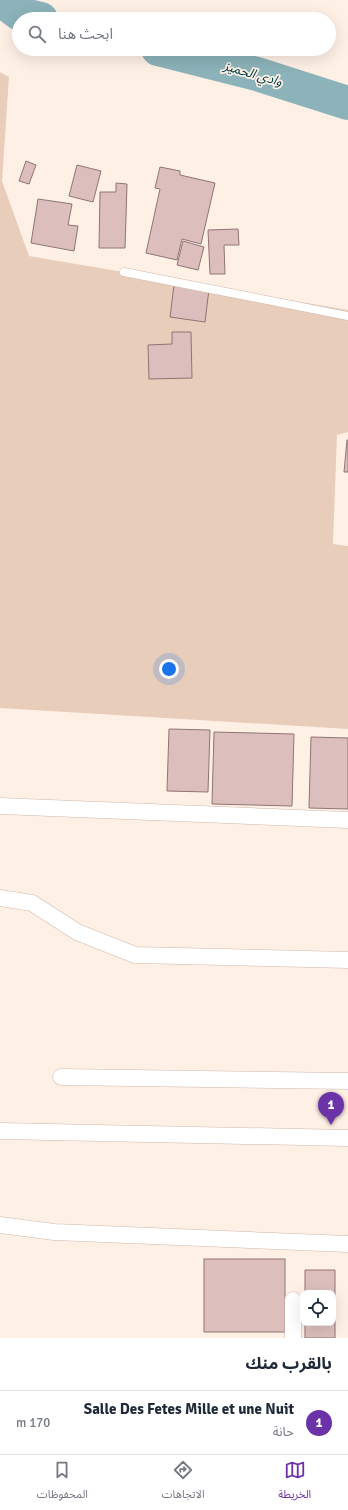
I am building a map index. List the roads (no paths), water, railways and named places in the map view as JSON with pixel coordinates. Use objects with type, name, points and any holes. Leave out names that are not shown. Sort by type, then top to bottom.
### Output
[{"type":"street","points":[[0,806],[348,820]]},
{"type":"street","points":[[0,898],[32,903],[77,932],[135,955],[348,960]]},
{"type":"street","points":[[61,1077],[348,1081]]},
{"type":"street","points":[[0,1131],[348,1138]]},
{"type":"street","points":[[0,1225],[54,1232],[348,1244]]},
{"type":"street","points":[[293,1300],[293,1338]]},
{"type":"lane","points":[[124,272],[348,316]]},
{"type":"waterway","name":"وادي الحميز","points":[[1,0],[17,12]]},
{"type":"waterway","name":"وادي الحميز","points":[[186,56],[257,74],[348,103]]},
{"type":"place","name":"Salle Des Fetes Mille et une Nuit","points":[[331,1125]]}]
